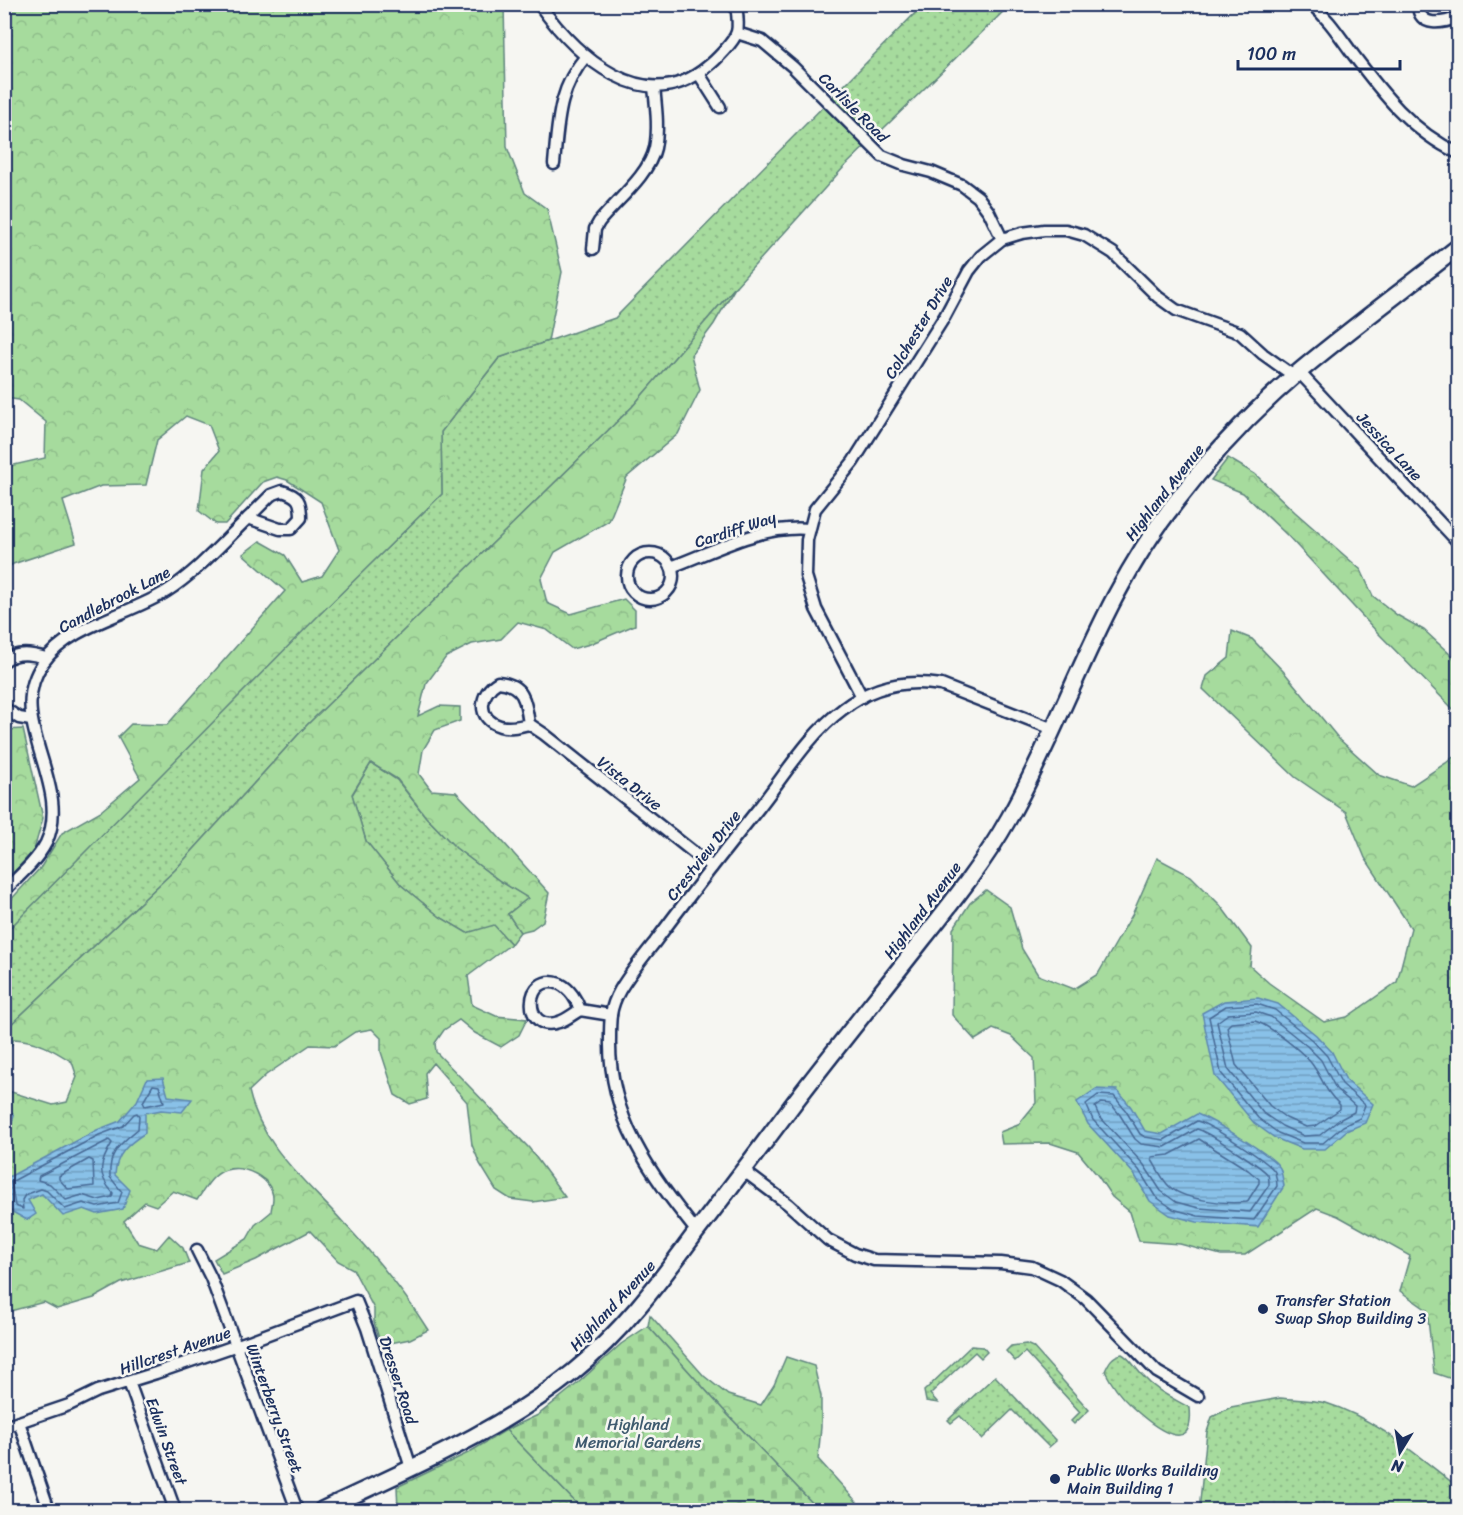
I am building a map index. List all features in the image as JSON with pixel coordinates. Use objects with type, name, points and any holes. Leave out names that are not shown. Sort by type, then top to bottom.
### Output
[{"type":"street","points":[[539,4],[554,26],[586,56],[612,75],[628,82],[654,87],[687,80],[699,74],[716,60],[737,33],[736,4]]},
{"type":"street","points":[[1311,4],[1327,17],[1396,108],[1425,135],[1458,153]]},
{"type":"street","points":[[1418,4],[1418,9],[1424,19],[1432,23],[1458,17]]},
{"type":"street","name":"Carlisle Road","points":[[737,33],[762,41],[793,67],[882,156],[962,185],[978,197],[989,212],[1002,239]]},
{"type":"street","points":[[554,164],[562,98],[571,76],[586,56]]},
{"type":"street","points":[[699,74],[720,107]]},
{"type":"street","points":[[593,249],[595,229],[599,222],[641,173],[653,153],[657,121],[654,87]]},
{"type":"street","name":"Colchester Drive","points":[[862,697],[837,653],[814,601],[806,576],[807,540],[816,509],[853,462],[945,316],[969,271],[981,256],[1002,239],[1022,232],[1066,230],[1084,235],[1113,253],[1158,297],[1176,310],[1240,333],[1254,345]]},
{"type":"street","name":"Highland Avenue","points":[[322,1510],[411,1468],[499,1422],[536,1399],[578,1368],[633,1313],[658,1284],[796,1102],[959,894],[987,854],[1022,795],[1113,598],[1148,540],[1173,505],[1219,450],[1297,374],[1458,247]]},
{"type":"street","name":"Jessica Lane","points":[[1254,345],[1263,354],[1297,374],[1458,542]]},
{"type":"street","name":"Candlebrook Lane","points":[[4,891],[40,853],[50,832],[51,795],[31,720],[30,701],[31,688],[46,658],[69,638],[165,592],[200,565],[271,495],[282,491],[293,495],[301,504],[301,518],[291,529],[280,529],[248,518]]},
{"type":"street","name":"Cardiff Way","points":[[671,567],[768,531],[795,527],[810,529]]},
{"type":"street","points":[[655,553],[668,561],[671,567],[672,583],[662,596],[646,598],[639,596],[628,585],[627,570],[635,558],[641,554],[655,553]]},
{"type":"street","points":[[4,661],[10,656],[20,654],[46,658]]},
{"type":"street","points":[[498,682],[509,683],[518,688],[525,703],[529,724],[509,727],[490,722],[484,712],[483,699],[489,688],[498,682]]},
{"type":"street","name":"Crestview Drive","points":[[697,1232],[654,1176],[623,1119],[611,1072],[611,1015],[621,988],[822,727],[843,708],[882,688],[905,682],[923,682],[941,685],[1053,729]]},
{"type":"street","points":[[4,708],[19,718],[31,720]]},
{"type":"street","name":"Vista Drive","points":[[529,724],[712,867]]},
{"type":"street","points":[[580,1010],[578,1002],[564,986],[554,982],[543,984],[533,993],[531,1008],[537,1019],[548,1023],[559,1022],[580,1010],[611,1015]]},
{"type":"street","points":[[744,1171],[788,1204],[828,1240],[855,1254],[874,1260],[1001,1263],[1032,1267],[1060,1280],[1086,1299],[1157,1372],[1198,1396]]},
{"type":"street","name":"Winterberry Street","points":[[197,1250],[211,1278],[297,1510]]},
{"type":"street","name":"Dresser Road","points":[[356,1302],[367,1328],[411,1468]]},
{"type":"street","name":"Hillcrest Avenue","points":[[4,1427],[69,1405],[98,1390],[129,1382],[356,1302]]},
{"type":"street","name":"Edwin Street","points":[[129,1382],[175,1510]]},
{"type":"street","points":[[19,1422],[49,1510]]},
{"type":"green space","points":[[5,4],[504,5],[507,147],[525,193],[547,209],[562,272],[548,341],[499,358],[441,432],[442,494],[317,617],[5,933],[5,906],[41,867],[62,833],[101,811],[140,778],[118,737],[131,724],[167,725],[285,591],[243,554],[260,541],[285,555],[302,582],[322,576],[339,550],[321,502],[287,480],[277,477],[263,482],[225,524],[216,524],[199,511],[204,469],[219,451],[209,425],[186,416],[157,440],[146,485],[101,486],[63,501],[76,543],[13,564],[5,570],[5,467],[45,458],[46,422],[19,400],[5,398]]},
{"type":"green space","points":[[923,5],[1010,5],[844,167],[736,286],[632,407],[307,725],[175,870],[5,1030],[5,933],[288,645],[442,494],[441,432],[499,358],[615,318]]},
{"type":"green space","points":[[736,286],[714,324],[691,355],[700,390],[678,434],[627,477],[609,521],[555,552],[541,579],[547,603],[571,614],[624,599],[635,610],[635,625],[572,649],[547,630],[518,622],[501,639],[472,644],[446,657],[426,684],[418,716],[439,706],[460,707],[460,721],[435,730],[423,750],[419,774],[431,790],[456,792],[549,893],[543,921],[532,929],[520,932],[508,914],[528,898],[500,881],[456,848],[426,817],[397,779],[371,763],[352,794],[366,841],[401,885],[440,917],[467,933],[494,925],[511,944],[468,976],[472,1005],[496,1016],[527,1019],[519,1035],[501,1047],[475,1033],[459,1020],[444,1030],[435,1043],[436,1052],[529,1148],[565,1197],[533,1202],[510,1199],[496,1190],[480,1164],[472,1145],[467,1102],[433,1063],[425,1073],[427,1099],[410,1104],[395,1095],[381,1052],[381,1038],[372,1029],[355,1032],[334,1046],[310,1045],[266,1075],[249,1091],[255,1111],[274,1146],[286,1162],[377,1260],[428,1330],[410,1339],[381,1345],[374,1322],[374,1309],[353,1269],[338,1261],[310,1231],[256,1260],[222,1274],[214,1259],[247,1239],[255,1225],[271,1212],[273,1200],[268,1184],[256,1174],[241,1169],[221,1172],[209,1182],[197,1200],[173,1191],[156,1206],[145,1202],[124,1221],[138,1243],[157,1249],[169,1235],[183,1248],[189,1263],[121,1283],[94,1298],[57,1309],[44,1302],[7,1312],[4,1307],[5,1090],[53,1105],[67,1102],[77,1077],[72,1062],[30,1041],[14,1039],[5,1059],[5,1030],[175,870],[307,725],[632,407]]},
{"type":"green space","points":[[1228,458],[1255,474],[1361,570],[1373,596],[1397,615],[1424,630],[1453,657],[1458,665],[1458,714],[1378,633],[1288,536],[1243,493],[1211,480]]},
{"type":"green space","points":[[1232,631],[1252,639],[1284,672],[1339,739],[1379,775],[1411,786],[1458,753],[1458,1381],[1434,1373],[1427,1310],[1400,1291],[1410,1256],[1338,1216],[1317,1208],[1245,1255],[1221,1255],[1180,1244],[1139,1241],[1130,1212],[1112,1197],[1078,1152],[1050,1143],[1002,1144],[1000,1132],[1018,1125],[1036,1103],[1034,1058],[1011,1036],[993,1029],[975,1040],[952,1015],[953,929],[970,903],[986,890],[1010,907],[1022,949],[1038,975],[1074,989],[1098,974],[1132,915],[1157,858],[1191,876],[1220,905],[1252,948],[1250,966],[1269,983],[1324,1022],[1347,1017],[1397,982],[1411,928],[1365,858],[1346,812],[1295,777],[1203,689],[1207,676],[1229,658]]},
{"type":"green space","points":[[23,729],[43,818],[34,850],[5,882],[5,730]]},
{"type":"green space","points":[[371,763],[397,780],[426,817],[456,848],[500,881],[529,898],[508,914],[520,932],[511,944],[494,926],[467,933],[440,917],[401,885],[366,841],[352,795]]},
{"type":"green space","points":[[650,1315],[704,1376],[728,1395],[761,1405],[774,1385],[786,1357],[814,1366],[821,1396],[818,1459],[864,1510],[819,1510],[727,1414],[648,1326]]},
{"type":"green space","name":"Highland Memorial Gardens","points":[[648,1326],[727,1414],[819,1510],[583,1510],[506,1430],[538,1415],[621,1344]]},
{"type":"green space","points":[[1026,1344],[1033,1347],[1089,1410],[1074,1424],[1071,1421],[1080,1412],[1025,1352],[1015,1361],[1006,1351],[1011,1346]]},
{"type":"green space","points":[[971,1346],[983,1347],[987,1352],[981,1358],[975,1352],[930,1394],[938,1403],[926,1401],[924,1391]]},
{"type":"green space","points":[[1122,1354],[1153,1386],[1190,1408],[1190,1424],[1185,1433],[1178,1435],[1158,1428],[1119,1393],[1105,1371],[1111,1360]]},
{"type":"green space","points":[[995,1376],[1056,1441],[1049,1447],[1012,1410],[982,1439],[960,1416],[951,1423],[948,1420]]},
{"type":"green space","points":[[1280,1398],[1326,1403],[1379,1428],[1458,1487],[1458,1510],[1201,1510],[1207,1432],[1212,1417],[1231,1407]]},
{"type":"green space","points":[[506,1430],[583,1510],[398,1510],[397,1487],[468,1453]]},
{"type":"water","points":[[1258,998],[1278,1004],[1316,1035],[1332,1052],[1346,1080],[1373,1104],[1365,1123],[1346,1131],[1325,1149],[1302,1149],[1275,1138],[1254,1123],[1215,1076],[1202,1013],[1224,1001]]},
{"type":"water","points":[[163,1078],[168,1096],[192,1099],[182,1112],[161,1110],[145,1113],[145,1133],[124,1150],[116,1168],[115,1175],[130,1190],[123,1209],[97,1214],[84,1209],[63,1216],[42,1194],[28,1200],[36,1214],[27,1220],[9,1210],[5,1179],[97,1130],[120,1121],[137,1101],[147,1079]]},
{"type":"water","points":[[1096,1089],[1117,1090],[1131,1107],[1145,1131],[1162,1134],[1197,1114],[1242,1138],[1275,1162],[1280,1168],[1284,1186],[1258,1227],[1197,1222],[1170,1215],[1150,1201],[1134,1174],[1088,1124],[1077,1102]]},
{"type":"water","points":[[5,1108],[14,1115],[5,1140]]},
{"type":"place","name":"Transfer Station Swap Shop Building 3","points":[[1263,1309]]},
{"type":"place","name":"Public Works Building Main Building 1","points":[[1055,1479]]}]
